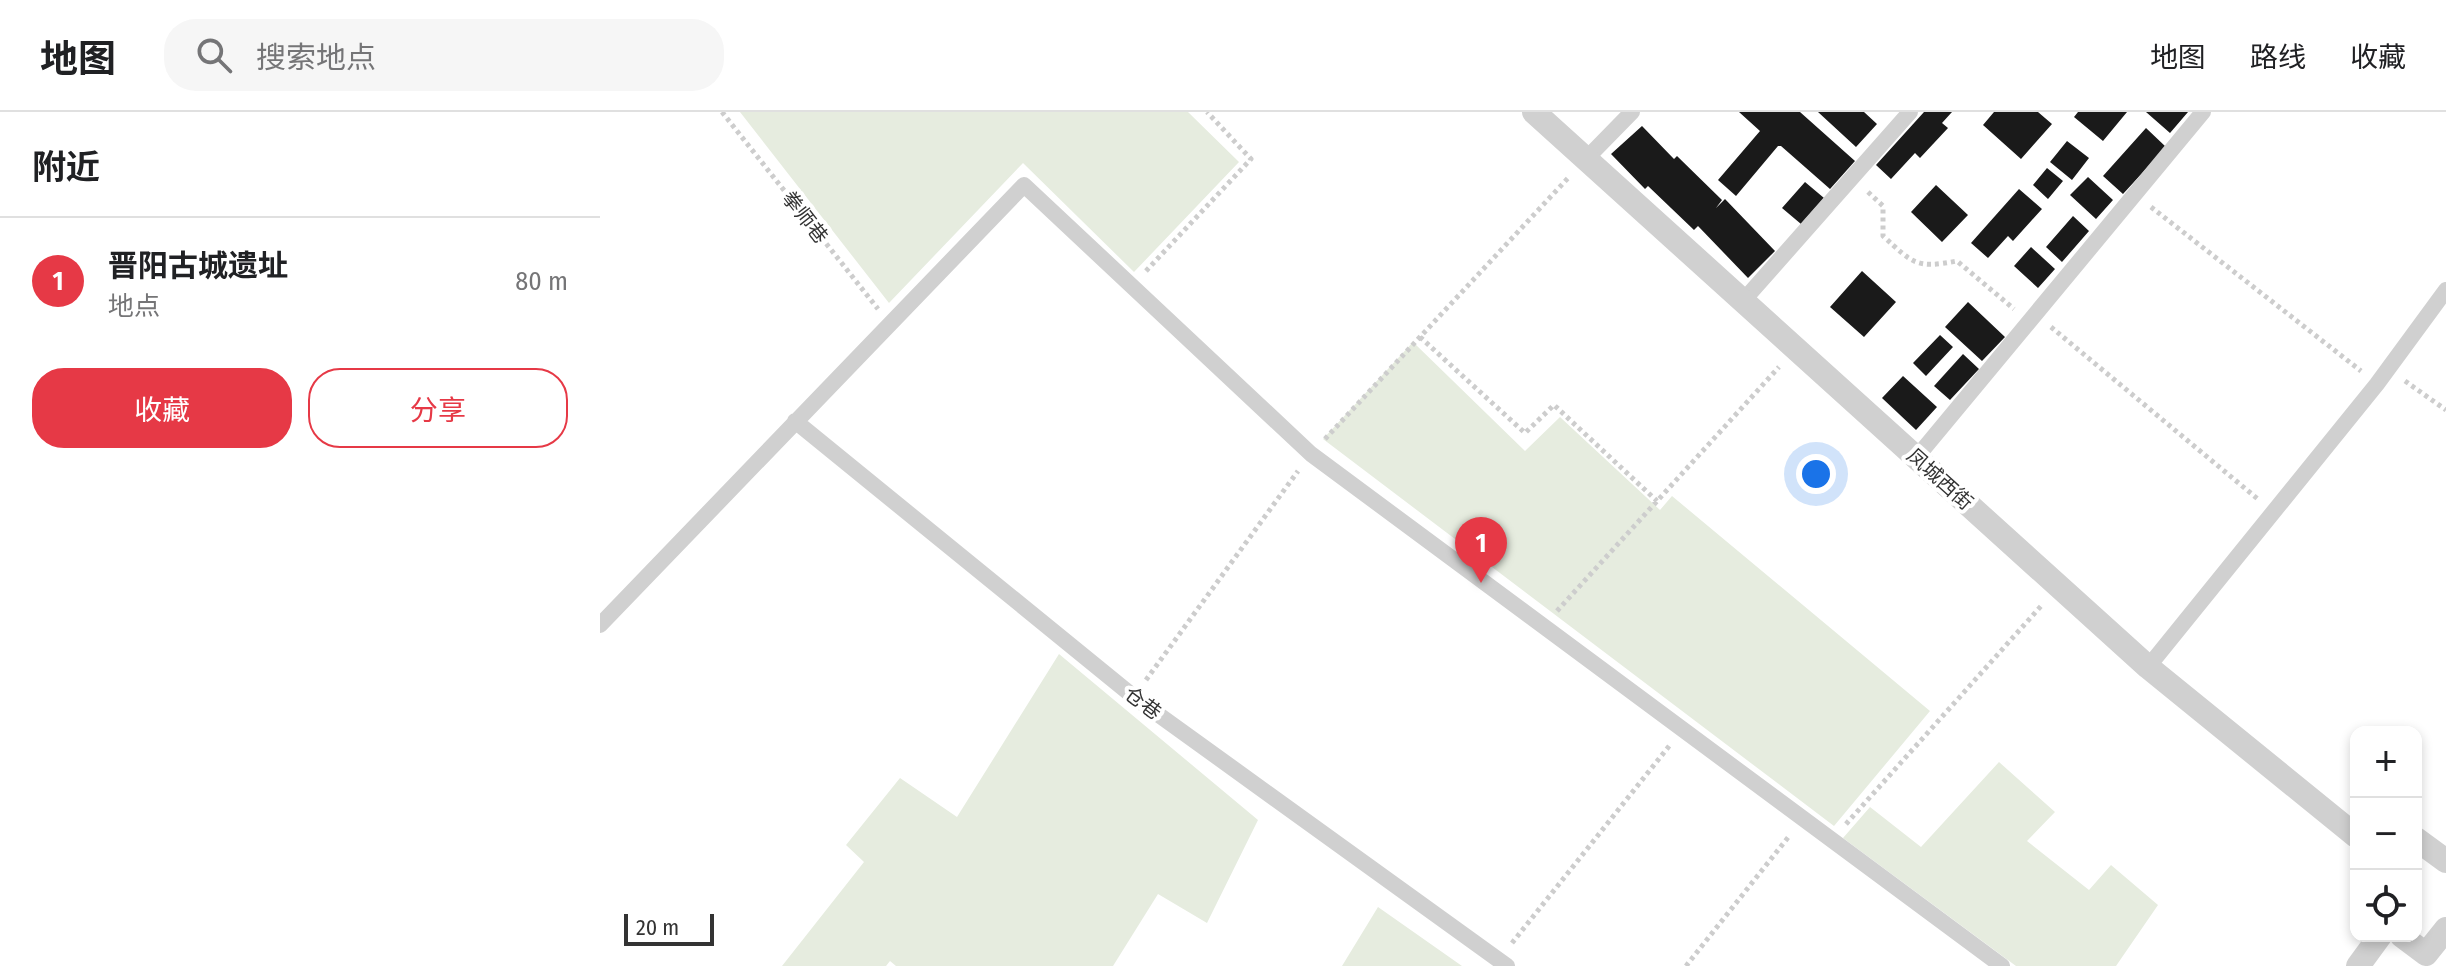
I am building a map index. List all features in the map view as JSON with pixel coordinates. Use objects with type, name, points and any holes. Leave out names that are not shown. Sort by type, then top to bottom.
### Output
[{"type":"street","name":"凤城西街","points":[[1534,112],[2148,667],[2350,831]]},
{"type":"street","points":[[2422,842],[2443,853]]},
{"type":"street","points":[[2410,942],[2426,954],[2446,930]]},
{"type":"street","points":[[2358,966],[2376,942]]},
{"type":"lane","points":[[1586,159],[1632,112]]},
{"type":"lane","points":[[1743,301],[1910,112]]},
{"type":"lane","points":[[1916,458],[2203,112]]},
{"type":"lane","points":[[600,625],[1024,185],[1311,454],[2002,966]]},
{"type":"lane","points":[[2148,667],[2377,384],[2446,290]]},
{"type":"lane","name":"仓巷","points":[[795,421],[1134,697],[1503,963]]},
{"type":"path","name":"拳师巷","points":[[722,112],[889,323]]},
{"type":"path","points":[[1132,286],[1251,159],[1207,112]]},
{"type":"path","points":[[1134,697],[1311,454],[1586,159]]},
{"type":"path","points":[[1852,177],[1883,206],[1883,236],[1912,262],[1937,265],[1957,261],[2273,512]]},
{"type":"path","points":[[2134,193],[2377,384]]},
{"type":"path","points":[[1420,337],[1525,433],[1554,405],[1657,501]]},
{"type":"path","points":[[1543,626],[1796,349]]},
{"type":"path","points":[[2388,369],[2446,410]]},
{"type":"path","points":[[1832,840],[2059,587]]},
{"type":"path","points":[[1503,963],[1682,730]]},
{"type":"path","points":[[1686,966],[1803,818]]},
{"type":"shaded area","points":[[740,112],[1188,112],[1239,162],[1134,272],[1023,163],[889,303]]},
{"type":"shaded area","points":[[1413,342],[1525,451],[1560,417],[1660,510],[1672,496],[1930,711],[1834,826],[1323,439]]},
{"type":"shaded area","points":[[1059,654],[1258,820],[1207,923],[1158,894],[1113,966],[896,966],[890,961],[886,966],[782,966],[864,862],[846,845],[900,778],[957,817]]},
{"type":"shaded area","points":[[1999,762],[2055,812],[2027,841],[2089,890],[2111,865],[2158,905],[2116,966],[2016,966],[1843,838],[1870,807],[1921,847]]},
{"type":"shaded area","points":[[1378,907],[1462,966],[1342,966]]},
{"type":"building","points":[[1739,112],[1800,112],[1855,161],[1830,189],[1778,146],[1736,196],[1718,180],[1760,131]]},
{"type":"building","points":[[1818,112],[1864,112],[1877,124],[1856,147]]},
{"type":"building","points":[[1924,112],[1952,112],[1942,123],[1948,128],[1920,158],[1915,153],[1891,179],[1876,165]]},
{"type":"building","points":[[1994,112],[2038,112],[2052,124],[2021,159],[1983,125]]},
{"type":"building","points":[[2078,112],[2127,112],[2103,141],[2074,117]]},
{"type":"building","points":[[2146,112],[2188,112],[2170,133]]},
{"type":"building","points":[[1642,126],[1674,159],[1677,156],[1722,200],[1716,208],[1725,199],[1775,251],[1748,278],[1698,226],[1694,230],[1648,186],[1645,189],[1611,154]]},
{"type":"building","points":[[2146,128],[2166,147],[2123,194],[2103,176]]},
{"type":"building","points":[[2067,141],[2089,158],[2072,180],[2050,162]]},
{"type":"building","points":[[2047,168],[2063,181],[2048,199],[2033,185]]},
{"type":"building","points":[[2088,177],[2113,200],[2096,219],[2070,195]]},
{"type":"building","points":[[1805,182],[1824,198],[1801,224],[1782,208]]},
{"type":"building","points":[[1936,185],[1968,215],[1942,242],[1911,212]]},
{"type":"building","points":[[2019,189],[2042,209],[2013,241],[2008,236],[1988,258],[1971,243]]},
{"type":"building","points":[[2073,216],[2089,231],[2062,262],[2046,247]]},
{"type":"building","points":[[2031,247],[2055,269],[2038,288],[2014,266]]},
{"type":"building","points":[[1862,271],[1896,302],[1864,337],[1830,307]]},
{"type":"building","points":[[1968,302],[2005,337],[1982,361],[1945,327]]},
{"type":"building","points":[[1940,335],[1953,347],[1926,376],[1913,363]]},
{"type":"building","points":[[1963,354],[1979,369],[1950,400],[1934,386]]},
{"type":"building","points":[[1903,376],[1937,407],[1916,430],[1882,398]]},
{"type":"place","name":"晋阳古城遗址","points":[[1481,583]]}]
